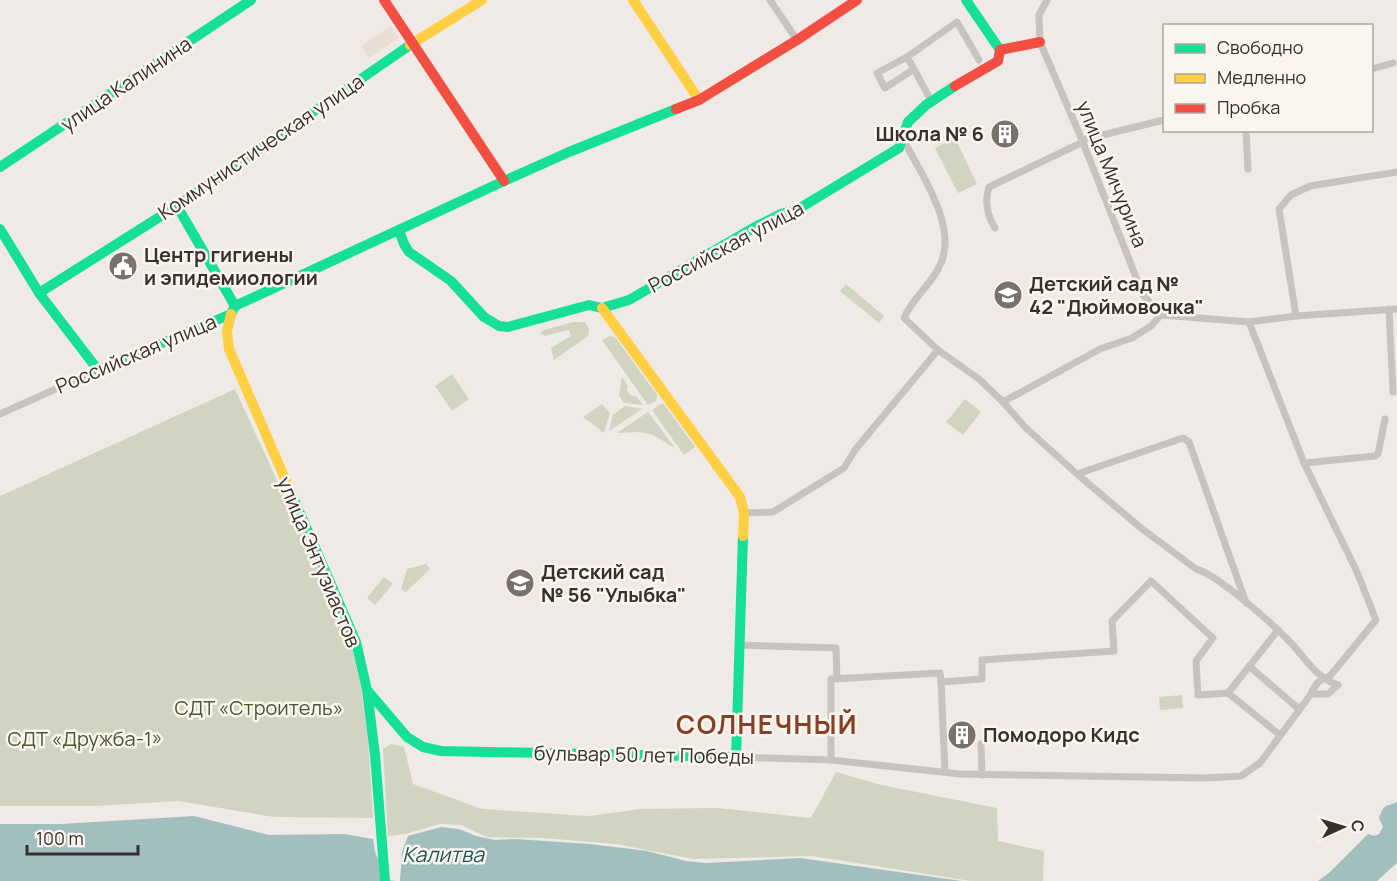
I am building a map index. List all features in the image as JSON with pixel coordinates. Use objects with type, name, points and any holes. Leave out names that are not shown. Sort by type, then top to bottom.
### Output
[{"type":"street","name":"улица Калинина","points":[[0,167],[250,0]]},
{"type":"street","points":[[384,0],[504,181]]},
{"type":"street","name":"Коммунистическая улица","points":[[39,293],[177,206],[412,44],[482,0]]},
{"type":"street","points":[[633,0],[699,100]]},
{"type":"street","points":[[770,0],[797,40]]},
{"type":"street","name":"Российская улица","points":[[0,414],[233,310],[504,181],[569,152],[699,100],[857,0]]},
{"type":"street","points":[[966,0],[1000,50],[1040,42],[1039,15],[1047,0]]},
{"type":"street","points":[[914,69],[885,88],[877,74],[907,57],[957,22],[979,60]]},
{"type":"street","name":"улица Мичурина","points":[[1040,42],[1143,296],[1161,315]]},
{"type":"street","name":"Российская улица","points":[[399,230],[406,248],[449,279],[465,293],[481,316],[496,325],[508,327],[589,305],[602,308],[628,300],[755,227],[781,214],[795,211],[899,148],[904,141],[907,123],[934,100],[998,61],[1000,50]]},
{"type":"street","points":[[907,57],[929,97],[934,100]]},
{"type":"street","points":[[1373,68],[1393,63]]},
{"type":"street","points":[[995,228],[987,206],[989,187],[1082,141],[1163,120]]},
{"type":"street","points":[[1246,132],[1248,169]]},
{"type":"street","points":[[904,141],[934,199],[943,227],[945,256],[938,271],[909,304],[904,318],[938,350],[979,379],[1025,427],[1077,474],[1141,528],[1246,603],[1278,630],[1322,678],[1338,685],[1328,694],[1311,694]]},
{"type":"street","points":[[1296,316],[1279,209],[1291,195],[1310,186],[1397,172]]},
{"type":"street","points":[[177,206],[233,310]]},
{"type":"street","points":[[0,230],[39,293],[98,370]]},
{"type":"street","points":[[602,308],[740,497],[744,513],[736,756]]},
{"type":"street","points":[[1003,402],[1100,349],[1132,338],[1151,326],[1161,315],[1249,322],[1393,309],[1393,392]]},
{"type":"street","name":"улица Энтузиастов","points":[[233,310],[227,332],[229,349],[356,642],[367,690],[375,754],[385,881]]},
{"type":"street","points":[[941,682],[982,679],[982,660],[1114,651],[1112,621],[1151,581],[1213,638],[1196,662],[1198,694],[1228,693],[1280,735],[1311,694],[1314,686],[1322,678],[1330,676],[1376,620],[1357,572],[1304,463],[1249,322]]},
{"type":"street","points":[[744,513],[773,512],[844,468],[855,450],[938,350]]},
{"type":"street","points":[[1304,463],[1375,456],[1378,454],[1385,419]]},
{"type":"street","points":[[1077,474],[1183,438],[1189,442],[1246,603]]},
{"type":"street","points":[[1228,693],[1278,630]]},
{"type":"street","points":[[739,645],[836,648],[837,678]]},
{"type":"street","points":[[1249,666],[1299,709]]},
{"type":"street","points":[[831,760],[831,679],[940,673],[945,772]]},
{"type":"street","name":"бульвар 50 лет Победы","points":[[367,690],[407,737],[423,747],[441,751],[736,756],[831,760],[982,775],[1206,778],[1241,776],[1260,763],[1280,735]]},
{"type":"street","points":[[981,744],[982,775]]},
{"type":"green space","points":[[955,138],[977,184],[958,193],[935,148]]},
{"type":"green space","points":[[846,284],[884,316],[879,323],[840,291]]},
{"type":"green space","points":[[573,322],[585,322],[589,329],[588,336],[554,360],[551,348],[571,336],[569,330],[545,336],[540,333]]},
{"type":"green space","points":[[610,336],[615,337],[657,395],[656,401],[648,405],[602,340]]},
{"type":"green space","points":[[452,374],[469,399],[452,411],[435,386]]},
{"type":"green space","points":[[622,377],[631,396],[636,396],[643,405],[624,403],[619,395]]},
{"type":"green space","name":"СДТ «Строитель»","points":[[235,389],[352,649],[361,688],[368,738],[373,818],[274,817],[179,801],[96,806],[0,806],[0,496]]},
{"type":"green space","points":[[965,399],[981,412],[963,435],[946,422]]},
{"type":"green space","points":[[663,403],[695,447],[684,455],[652,410]]},
{"type":"green space","points":[[602,404],[610,413],[604,433],[583,417]]},
{"type":"green space","points":[[625,406],[642,409],[609,431],[613,415]]},
{"type":"green space","points":[[648,412],[675,448],[653,435],[640,432],[617,433]]},
{"type":"green space","points":[[426,564],[430,569],[406,592],[401,589],[407,569]]},
{"type":"green space","points":[[384,577],[393,584],[375,605],[367,598]]},
{"type":"green space","points":[[1182,695],[1183,708],[1160,710],[1159,697]]},
{"type":"green space","points":[[391,744],[404,747],[413,784],[482,809],[588,816],[641,809],[717,808],[811,818],[836,772],[881,785],[997,808],[998,841],[1044,851],[1043,881],[971,881],[812,856],[693,859],[616,844],[543,838],[487,837],[461,825],[440,824],[405,834],[388,836],[383,749]]},
{"type":"shaded area","points":[[391,26],[399,38],[369,58],[361,46]]},
{"type":"water","points":[[1397,802],[1397,863],[1377,881],[1318,881],[1368,834],[1374,836],[1379,834],[1383,827],[1379,818],[1382,810]]},
{"type":"water","name":"Калитва","points":[[194,816],[269,835],[344,834],[373,839],[375,852],[388,880],[396,881],[0,881],[0,824],[61,824]]},
{"type":"water","name":"Калитва","points":[[441,827],[459,829],[495,840],[515,839],[590,844],[647,851],[686,861],[705,863],[800,858],[962,881],[400,881],[402,852],[408,836]]},
{"type":"traffic: fast","points":[[0,167],[251,0]]},
{"type":"traffic: fast","points":[[966,0],[1000,50]]},
{"type":"traffic: fast","points":[[39,293],[177,206],[410,45]]},
{"type":"traffic: fast","points":[[399,230],[409,252],[451,281],[484,317],[499,326],[508,327],[589,305],[602,308],[629,300],[755,227],[781,214],[795,211],[899,148],[908,122],[926,105],[955,86]]},
{"type":"traffic: fast","points":[[0,229],[39,293],[98,370],[231,314],[235,306],[504,181],[676,109]]},
{"type":"traffic: fast","points":[[177,206],[235,306]]},
{"type":"traffic: fast","points":[[292,495],[356,642],[367,690],[375,755],[385,881]]},
{"type":"traffic: fast","points":[[367,690],[407,737],[423,747],[441,751],[736,757],[743,536]]},
{"type":"traffic: slow","points":[[410,45],[482,0]]},
{"type":"traffic: slow","points":[[633,0],[699,100]]},
{"type":"traffic: slow","points":[[602,308],[740,497],[744,513],[743,536]]},
{"type":"traffic: slow","points":[[231,314],[227,331],[229,349],[292,495]]},
{"type":"traffic: jam","points":[[384,0],[504,181]]},
{"type":"traffic: jam","points":[[676,109],[699,100],[857,0]]},
{"type":"traffic: jam","points":[[955,86],[998,61],[1000,50],[1040,42]]},
{"type":"place","name":"Школа № 6","points":[[1005,134]]},
{"type":"place","name":"Центр гигиены и эпидемиологии","points":[[123,266]]},
{"type":"place","name":"Детский сад № 42 \"Дюймовочка\"","points":[[1008,295]]},
{"type":"place","name":"Детский сад № 56 \"Улыбка\"","points":[[520,583]]},
{"type":"place","name":"Помодоро Кидс","points":[[962,735]]},
{"type":"district","name":"СОЛНЕЧНЫЙ","points":[[767,725]]},
{"type":"park label","name":"СДТ «Дружба-1»","points":[[85,739]]}]
